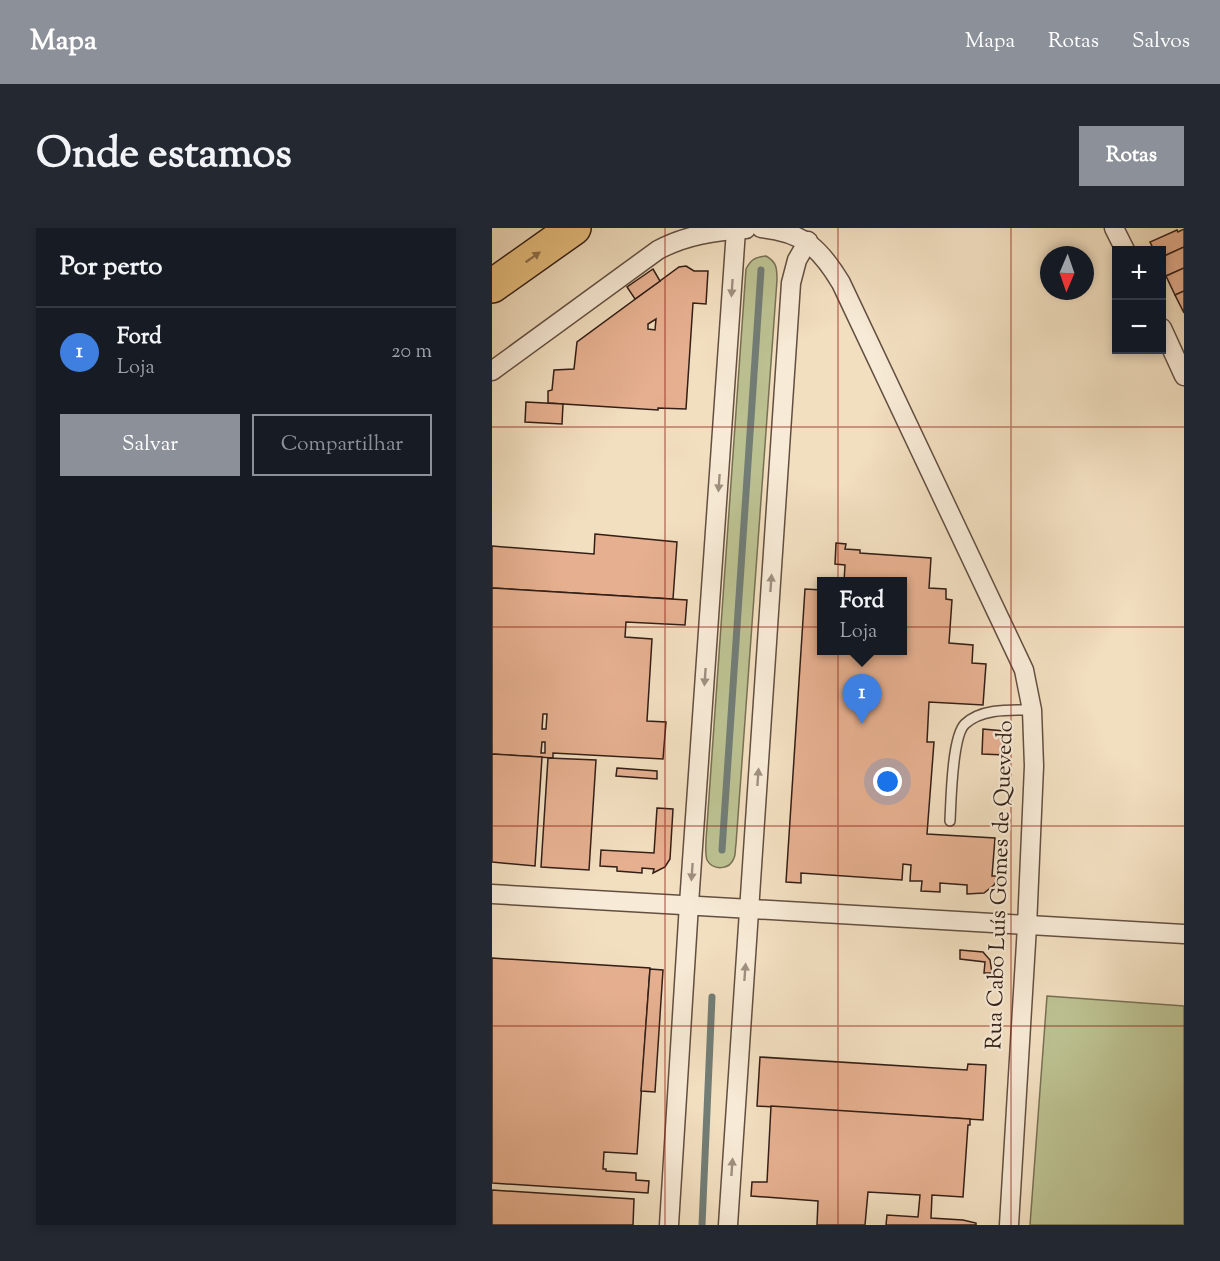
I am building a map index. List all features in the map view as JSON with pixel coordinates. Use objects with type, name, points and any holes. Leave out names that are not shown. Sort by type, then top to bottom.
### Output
[{"type":"highway","points":[[492,286],[574,228]]},
{"type":"street","points":[[492,371],[658,250],[681,238],[759,228],[782,230],[808,241],[797,260],[791,283],[728,1225]]},
{"type":"street","points":[[1114,228],[1123,246]]},
{"type":"street","points":[[669,1225],[736,230]]},
{"type":"street","name":"Rua Cabo Luís Gomes de Quevedo","points":[[808,241],[828,262],[841,283],[958,534],[1011,638],[1024,670],[1032,710],[1034,766],[1009,1225]]},
{"type":"street","points":[[1166,338],[1184,376]]},
{"type":"street","points":[[492,894],[1184,934]]},
{"type":"lane","points":[[950,820],[957,738],[964,725],[978,717],[1002,710],[1032,710]]},
{"type":"green space","points":[[766,256],[776,266],[777,280],[736,844],[732,862],[721,868],[713,866],[707,860],[706,840],[746,269],[754,259]]},
{"type":"green space","points":[[1047,996],[1184,1006],[1184,1225],[1030,1225]]},
{"type":"building","points":[[1184,229],[1184,247],[1166,255],[1166,246],[1152,246],[1150,242],[1177,230],[1178,232]]},
{"type":"building","points":[[1184,247],[1184,268],[1166,276],[1166,255]]},
{"type":"building","points":[[686,266],[694,271],[708,271],[706,304],[693,303],[686,409],[658,408],[658,410],[548,403],[548,391],[552,390],[554,370],[574,369],[577,342],[679,267]],"holes":[[[656,319],[655,330],[648,329],[648,324]]]},
{"type":"building","points":[[1184,268],[1184,291],[1175,295],[1166,276]]},
{"type":"building","points":[[653,269],[660,281],[635,299],[627,287]]},
{"type":"building","points":[[1184,291],[1184,313],[1175,295]]},
{"type":"building","points":[[526,402],[563,404],[562,424],[525,422]]},
{"type":"building","points":[[595,534],[677,542],[673,599],[492,588],[492,546],[594,554]]},
{"type":"building","points":[[836,543],[846,544],[845,549],[860,550],[860,553],[931,558],[929,588],[946,589],[946,599],[952,600],[949,643],[973,645],[972,663],[986,664],[983,705],[929,702],[927,742],[934,742],[927,834],[995,838],[992,876],[998,876],[994,885],[984,893],[967,894],[967,885],[940,883],[940,892],[921,891],[922,881],[910,881],[911,865],[903,864],[902,880],[801,873],[801,883],[786,882],[805,589],[817,590],[817,655],[907,655],[907,577],[844,577],[845,565],[835,564]]},
{"type":"building","points":[[492,588],[687,600],[685,625],[626,622],[625,637],[652,639],[647,721],[666,722],[663,759],[553,753],[553,758],[492,754]],"holes":[[[543,714],[547,714],[546,729],[542,729]],[[542,742],[545,742],[545,753],[541,753]]]},
{"type":"building","points":[[983,729],[1004,731],[1005,755],[982,754]]},
{"type":"building","points":[[492,754],[542,757],[535,866],[492,862]]},
{"type":"building","points":[[548,758],[596,760],[589,870],[541,867]]},
{"type":"building","points":[[617,768],[657,771],[657,779],[616,776]]},
{"type":"building","points":[[657,808],[673,809],[670,859],[665,867],[653,873],[654,869],[642,868],[642,873],[617,871],[617,867],[600,866],[601,850],[654,853]]},
{"type":"building","points":[[960,950],[983,952],[990,960],[992,973],[984,973],[985,962],[960,959]]},
{"type":"building","points":[[492,958],[650,968],[637,1154],[604,1152],[603,1169],[636,1173],[636,1180],[649,1181],[648,1193],[492,1183]]},
{"type":"building","points":[[650,969],[663,970],[655,1092],[641,1091]]},
{"type":"building","points":[[760,1057],[967,1070],[968,1064],[986,1065],[983,1120],[757,1106]]},
{"type":"building","points":[[771,1106],[970,1119],[963,1197],[932,1195],[931,1218],[963,1220],[976,1223],[976,1225],[886,1225],[887,1215],[918,1217],[920,1195],[868,1192],[865,1225],[817,1225],[818,1201],[751,1196],[752,1182],[767,1182]]},
{"type":"building","points":[[492,1190],[634,1199],[633,1225],[492,1225]]},
{"type":"waterway","points":[[722,850],[761,270]]},
{"type":"waterway","points":[[702,1225],[712,997]]},
{"type":"place","name":"Ford","points":[[862,724]]}]
